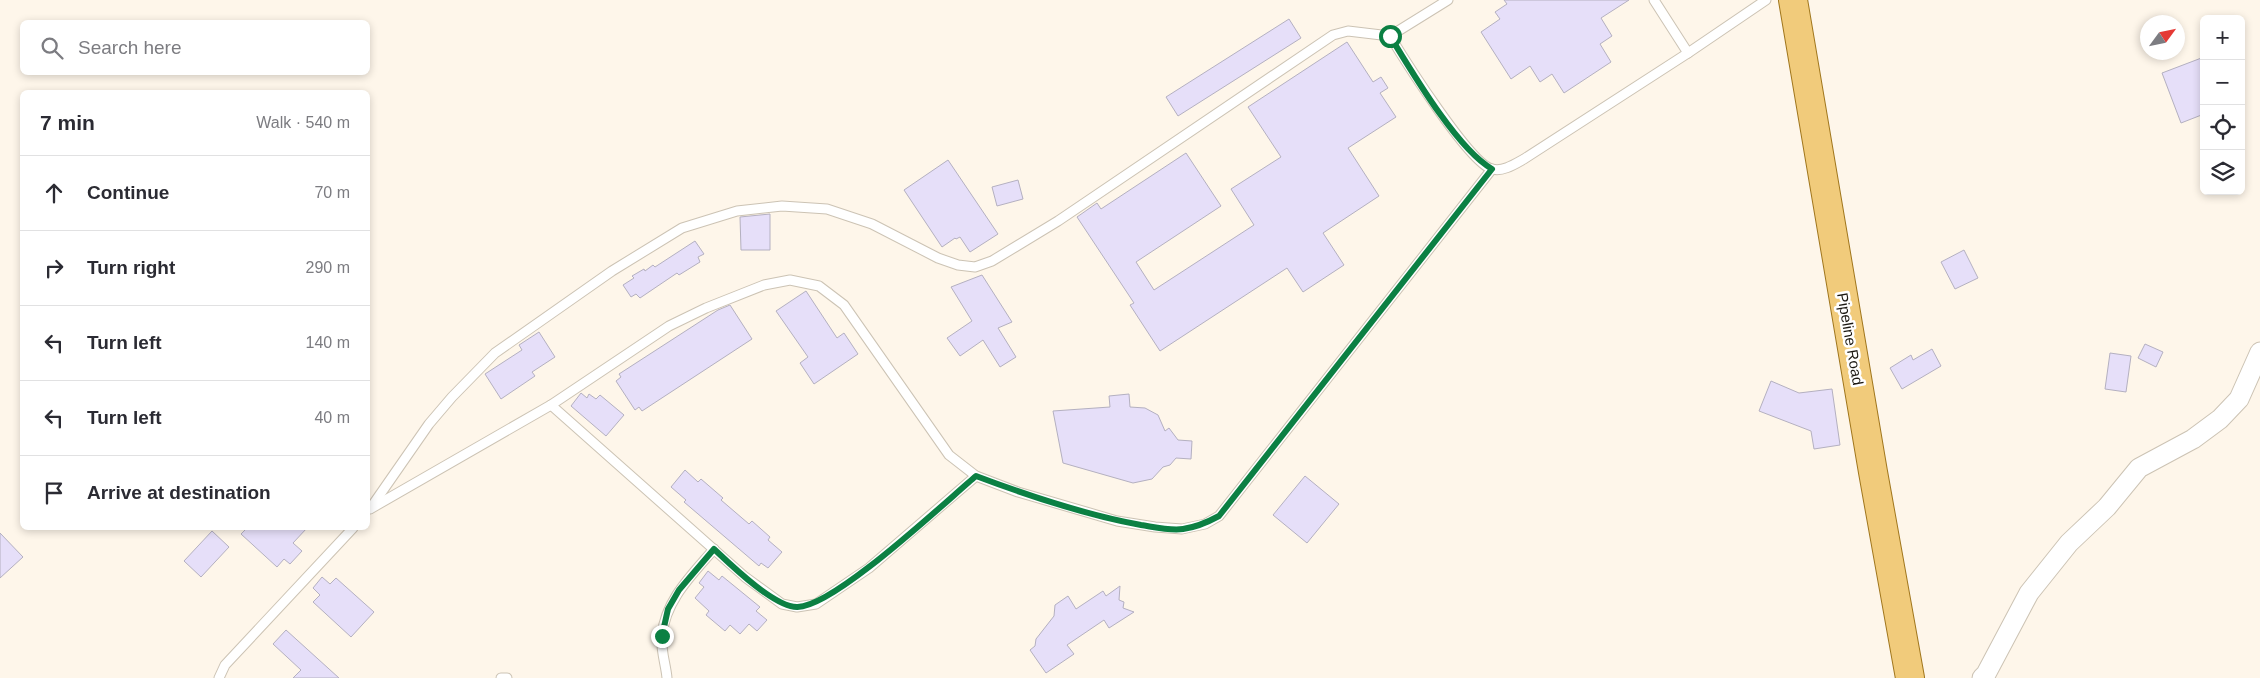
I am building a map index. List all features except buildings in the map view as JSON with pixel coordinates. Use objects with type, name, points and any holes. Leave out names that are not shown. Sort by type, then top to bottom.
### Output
[{"type":"main road","name":"Pipeline Road","points":[[1780,0],[1894,678]]},
{"type":"main road","name":"Pipeline Road","points":[[1793,0],[1872,472],[1910,678]]},
{"type":"street","points":[[1982,678],[1986,674],[2028,593],[2069,544],[2107,507],[2139,468],[2192,439],[2220,419],[2239,399],[2260,352]]},
{"type":"lane","points":[[370,509],[435,417],[495,353],[612,271],[682,228],[737,211],[782,206],[827,209],[872,224],[938,258],[958,265],[975,268],[992,262],[1058,221],[1334,35],[1348,31],[1390,36],[1448,0]]},
{"type":"lane","points":[[1654,0],[1688,53]]},
{"type":"lane","points":[[1390,36],[1415,76],[1456,133],[1480,162],[1492,169],[1505,168],[1524,159],[1766,0]]},
{"type":"lane","points":[[370,509],[551,405],[669,326],[706,308],[764,285],[790,280],[819,286],[844,305],[950,455],[976,476],[1036,497],[1117,521],[1182,529],[1205,524],[1219,516],[1492,169]]},
{"type":"lane","points":[[551,405],[745,577],[782,604],[797,607],[816,604],[869,568],[976,476]]},
{"type":"lane","points":[[219,678],[225,665],[351,530]]},
{"type":"lane","points":[[668,678],[662,636],[668,609],[679,590],[714,549]]},
{"type":"lane","points":[[501,678],[507,678]]},
{"type":"route","points":[[662,636],[668,609],[679,590],[714,549],[745,577],[782,604],[797,607],[816,604],[869,568],[976,476],[1018,492],[1117,521],[1182,529],[1205,524],[1219,516],[1492,169],[1480,162],[1456,133],[1415,76],[1390,36]]}]
